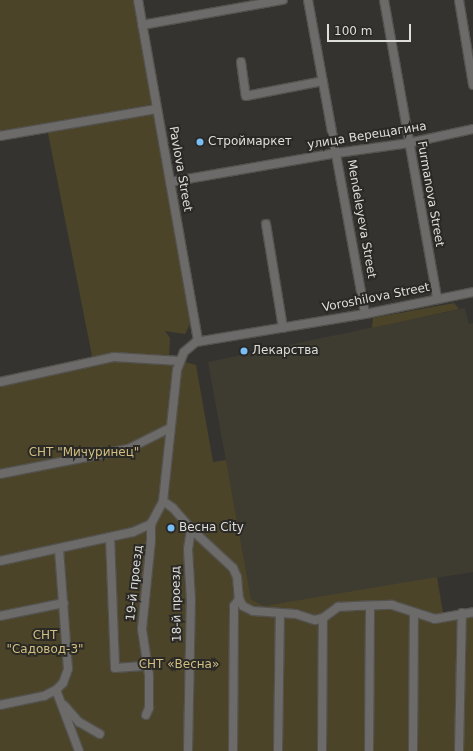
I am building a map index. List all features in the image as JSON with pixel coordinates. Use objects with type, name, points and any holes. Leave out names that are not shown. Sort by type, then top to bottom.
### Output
[{"type":"street","name":"Pavlova Street","points":[[138,0],[198,341]]},
{"type":"street","points":[[142,26],[283,0]]},
{"type":"street","name":"Mendeleyeva Street","points":[[308,0],[337,152],[365,314]]},
{"type":"street","name":"Furmanova Street","points":[[384,0],[408,143],[437,299]]},
{"type":"street","points":[[459,0],[473,84]]},
{"type":"street","points":[[242,62],[246,96],[323,80]]},
{"type":"street","points":[[0,136],[157,109]]},
{"type":"street","name":"улица Верещагина","points":[[170,182],[337,152],[408,143],[473,129]]},
{"type":"street","points":[[266,224],[283,328]]},
{"type":"street","name":"Voroshilova Street","points":[[198,341],[365,314],[473,292]]},
{"type":"street","points":[[0,561],[133,532],[151,524],[163,502],[170,428],[180,361],[188,347],[198,341]]},
{"type":"street","points":[[0,382],[114,357],[180,361]]},
{"type":"street","points":[[0,474],[128,449],[170,428]]},
{"type":"street","points":[[163,502],[173,508],[191,529],[233,568],[237,577],[239,599],[243,606],[252,611],[280,615],[296,614],[315,620],[323,618],[338,607],[392,605],[414,613],[444,620],[462,613],[473,612]]},
{"type":"street","name":"19-й проезд","points":[[146,715],[150,684],[147,666],[147,650],[142,629],[151,524]]},
{"type":"street","name":"18-й проезд","points":[[188,751],[191,601],[188,549],[191,529]]},
{"type":"street","points":[[110,537],[115,668],[147,666]]},
{"type":"street","points":[[0,705],[44,696],[56,690],[63,683],[68,669],[64,603],[58,548]]},
{"type":"street","points":[[233,751],[234,606],[239,599]]},
{"type":"street","points":[[0,616],[64,603]]},
{"type":"street","points":[[369,751],[370,606]]},
{"type":"street","points":[[413,751],[414,613]]},
{"type":"street","points":[[459,751],[462,613]]},
{"type":"street","points":[[278,751],[280,615]]},
{"type":"street","points":[[322,751],[323,618]]},
{"type":"street","points":[[56,690],[72,715],[100,734]]},
{"type":"street","points":[[56,690],[79,751]]},
{"type":"shaded area","points":[[465,308],[469,324],[473,323],[473,572],[262,606],[251,599],[208,362]]},
{"type":"green space","points":[[0,0],[134,0],[153,104],[0,133]]},
{"type":"green space","points":[[155,109],[190,324],[185,334],[165,331],[170,338],[169,358],[196,365],[213,462],[226,460],[251,599],[263,606],[437,577],[444,619],[473,612],[473,751],[0,751],[0,382],[93,361],[47,128]]},
{"type":"green space","points":[[454,303],[459,309],[372,328],[373,318]]},
{"type":"place","name":"Строймаркет","points":[[200,142]]},
{"type":"place","name":"Лекарства","points":[[244,351]]},
{"type":"place","name":"Весна City","points":[[171,528]]},
{"type":"park label","name":"СНТ \"Мичуринец\"","points":[[84,453]]},
{"type":"park label","name":"СНТ \"Садовод-3\"","points":[[45,643]]},
{"type":"park label","name":"СНТ «Весна»","points":[[179,665]]}]
